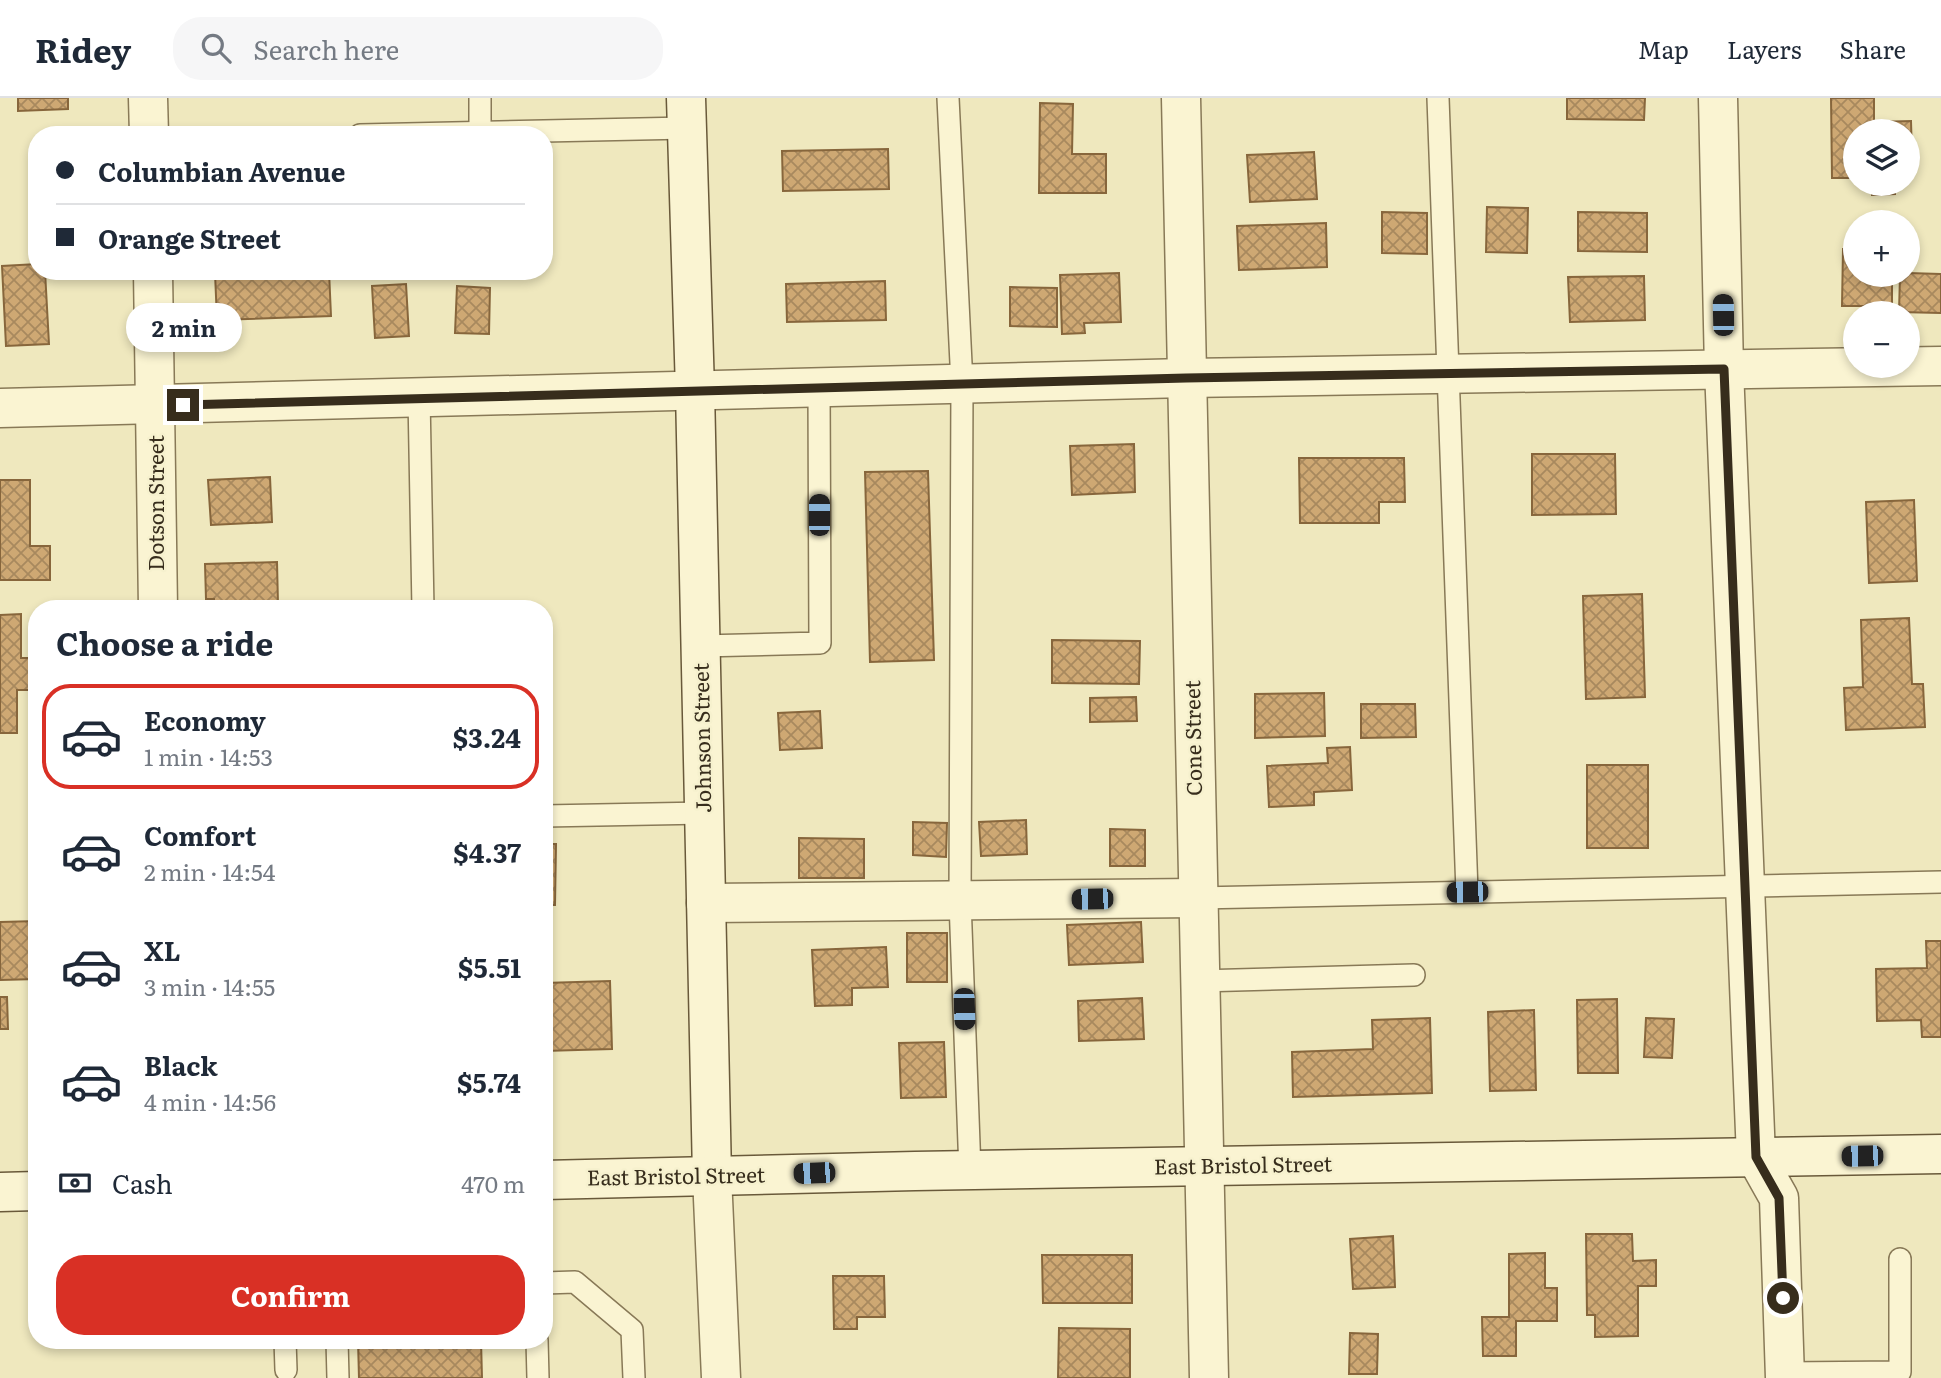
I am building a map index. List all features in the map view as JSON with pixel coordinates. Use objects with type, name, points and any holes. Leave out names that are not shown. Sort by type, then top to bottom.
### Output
[{"type":"street","points":[[148,98],[149,126]]},
{"type":"street","name":"Cone Street","points":[[1181,98],[1209,1378]]},
{"type":"street","points":[[1718,98],[1724,369],[1756,1157],[1779,1198],[1785,1376]]},
{"type":"street","name":"Johnson Street","points":[[686,113],[695,390],[712,1176],[721,1378]]},
{"type":"street","name":"Dotson Street","points":[[153,280],[158,600]]},
{"type":"street","points":[[0,408],[1186,378],[1941,366]]},
{"type":"street","points":[[706,903],[1197,898]]},
{"type":"street","name":"East Bristol Street","points":[[553,1180],[1941,1154]]},
{"type":"street","points":[[0,1192],[28,1191]]},
{"type":"lane","points":[[480,98],[480,126]]},
{"type":"lane","points":[[948,98],[962,384],[960,901],[970,1171]]},
{"type":"lane","points":[[1438,98],[1467,892]]},
{"type":"lane","points":[[545,126],[686,113]]},
{"type":"lane","points":[[701,646],[820,643],[819,387]]},
{"type":"lane","points":[[419,397],[424,600]]},
{"type":"lane","points":[[553,816],[705,813]]},
{"type":"lane","points":[[1197,898],[1941,882]]},
{"type":"lane","points":[[1199,981],[1414,975]]},
{"type":"lane","points":[[1785,1376],[1900,1372],[1900,1259]]},
{"type":"lane","points":[[553,1283],[575,1282],[632,1330],[634,1378]]},
{"type":"lane","points":[[285,1349],[286,1370]]},
{"type":"lane","points":[[337,1349],[338,1378]]},
{"type":"lane","points":[[537,1349],[538,1378]]},
{"type":"building","points":[[18,98],[68,98],[68,109],[18,111]]},
{"type":"building","points":[[1567,98],[1645,98],[1644,120],[1567,119]]},
{"type":"building","points":[[1831,98],[1874,98],[1874,119],[1843,119],[1843,178],[1832,178]]},
{"type":"building","points":[[1040,103],[1073,104],[1072,154],[1106,154],[1106,193],[1039,193]]},
{"type":"building","points":[[888,149],[889,189],[783,191],[782,151]]},
{"type":"building","points":[[1314,152],[1317,199],[1250,202],[1247,155]]},
{"type":"building","points":[[1487,207],[1528,208],[1527,253],[1486,252]]},
{"type":"building","points":[[1382,212],[1427,213],[1427,254],[1382,253]]},
{"type":"building","points":[[1578,212],[1647,213],[1647,252],[1578,251]]},
{"type":"building","points":[[1326,223],[1327,267],[1239,270],[1237,226]]},
{"type":"building","points":[[1843,249],[1843,287],[1892,287],[1892,301],[1843,301],[1842,306]]},
{"type":"building","points":[[28,265],[28,280],[45,280],[49,344],[6,346],[2,266]]},
{"type":"building","points":[[1119,273],[1121,322],[1084,323],[1085,333],[1062,334],[1060,275]]},
{"type":"building","points":[[1920,273],[1941,274],[1941,313],[1920,312],[1920,301],[1899,301],[1900,287],[1920,287]]},
{"type":"building","points":[[1644,276],[1645,320],[1570,322],[1568,277]]},
{"type":"building","points":[[215,280],[329,280],[331,316],[217,320]]},
{"type":"building","points":[[885,281],[886,320],[787,322],[786,284]]},
{"type":"building","points":[[406,284],[409,336],[375,338],[372,286]]},
{"type":"building","points":[[457,286],[490,288],[489,334],[455,333]]},
{"type":"building","points":[[1010,287],[1057,288],[1057,327],[1010,326]]},
{"type":"building","points":[[1134,444],[1135,492],[1072,495],[1070,446]]},
{"type":"building","points":[[1532,454],[1615,454],[1616,514],[1532,515]]},
{"type":"building","points":[[1299,458],[1404,458],[1405,502],[1379,502],[1379,523],[1300,523]]},
{"type":"building","points":[[928,471],[934,660],[870,662],[865,472]]},
{"type":"building","points":[[270,477],[272,522],[211,525],[208,480]]},
{"type":"building","points":[[0,480],[30,480],[30,546],[50,546],[50,580],[0,580]]},
{"type":"building","points":[[1914,500],[1917,581],[1869,583],[1866,502]]},
{"type":"building","points":[[277,562],[278,600],[206,599],[205,564]]},
{"type":"building","points":[[1642,594],[1645,697],[1586,699],[1583,596]]},
{"type":"building","points":[[21,614],[21,658],[28,658],[28,690],[17,690],[17,733],[0,733],[0,615]]},
{"type":"building","points":[[1909,618],[1912,684],[1923,684],[1925,727],[1846,730],[1844,688],[1863,687],[1861,620]]},
{"type":"building","points":[[1052,640],[1140,641],[1139,684],[1052,683]]},
{"type":"building","points":[[1324,693],[1325,736],[1255,738],[1255,694]]},
{"type":"building","points":[[1136,697],[1137,721],[1090,722],[1090,698]]},
{"type":"building","points":[[1361,704],[1415,704],[1416,737],[1361,738]]},
{"type":"building","points":[[820,711],[822,748],[780,750],[778,713]]},
{"type":"building","points":[[1350,747],[1352,790],[1314,792],[1314,805],[1269,807],[1267,766],[1328,763],[1327,748]]},
{"type":"building","points":[[1587,765],[1648,765],[1648,848],[1587,848]]},
{"type":"building","points":[[1026,820],[1027,854],[981,856],[979,822]]},
{"type":"building","points":[[913,822],[947,823],[946,857],[913,855]]},
{"type":"building","points":[[1110,829],[1145,830],[1145,866],[1110,866]]},
{"type":"building","points":[[799,838],[864,839],[864,878],[799,878]]},
{"type":"building","points":[[553,844],[556,844],[553,905]]},
{"type":"building","points":[[28,921],[28,979],[0,980],[0,922]]},
{"type":"building","points":[[1141,922],[1143,962],[1069,965],[1067,925]]},
{"type":"building","points":[[907,933],[947,933],[947,982],[907,982]]},
{"type":"building","points":[[1926,941],[1941,941],[1941,1037],[1922,1037],[1921,1020],[1877,1021],[1876,969],[1927,968]]},
{"type":"building","points":[[886,947],[888,987],[852,988],[852,1005],[815,1006],[812,950]]},
{"type":"building","points":[[610,981],[612,1049],[553,1051],[553,983]]},
{"type":"building","points":[[0,997],[7,997],[8,1029],[0,1029]]},
{"type":"building","points":[[1142,998],[1144,1039],[1079,1041],[1078,1001]]},
{"type":"building","points":[[1617,999],[1618,1073],[1578,1073],[1577,1000]]},
{"type":"building","points":[[1534,1010],[1536,1090],[1490,1091],[1488,1012]]},
{"type":"building","points":[[1430,1018],[1432,1093],[1293,1097],[1292,1052],[1373,1049],[1372,1020]]},
{"type":"building","points":[[1646,1018],[1674,1019],[1672,1058],[1644,1057]]},
{"type":"building","points":[[944,1042],[946,1097],[901,1098],[899,1043]]},
{"type":"building","points":[[1586,1234],[1632,1234],[1633,1261],[1656,1260],[1656,1286],[1638,1286],[1638,1336],[1595,1337],[1595,1315],[1587,1315]]},
{"type":"building","points":[[1393,1236],[1395,1287],[1353,1289],[1350,1239]]},
{"type":"building","points":[[1545,1253],[1545,1288],[1557,1288],[1557,1321],[1516,1321],[1516,1356],[1483,1356],[1482,1317],[1509,1317],[1509,1254]]},
{"type":"building","points":[[1042,1255],[1132,1255],[1132,1303],[1043,1303]]},
{"type":"building","points":[[833,1276],[884,1276],[885,1317],[857,1317],[857,1329],[834,1329]]},
{"type":"building","points":[[1059,1328],[1130,1329],[1130,1378],[1058,1378]]},
{"type":"building","points":[[1350,1333],[1378,1334],[1377,1374],[1349,1374]]},
{"type":"building","points":[[358,1349],[481,1349],[482,1378],[359,1378]]},
{"type":"route","points":[[183,405],[1186,378],[1724,369],[1756,1157],[1779,1198],[1783,1298]]}]
